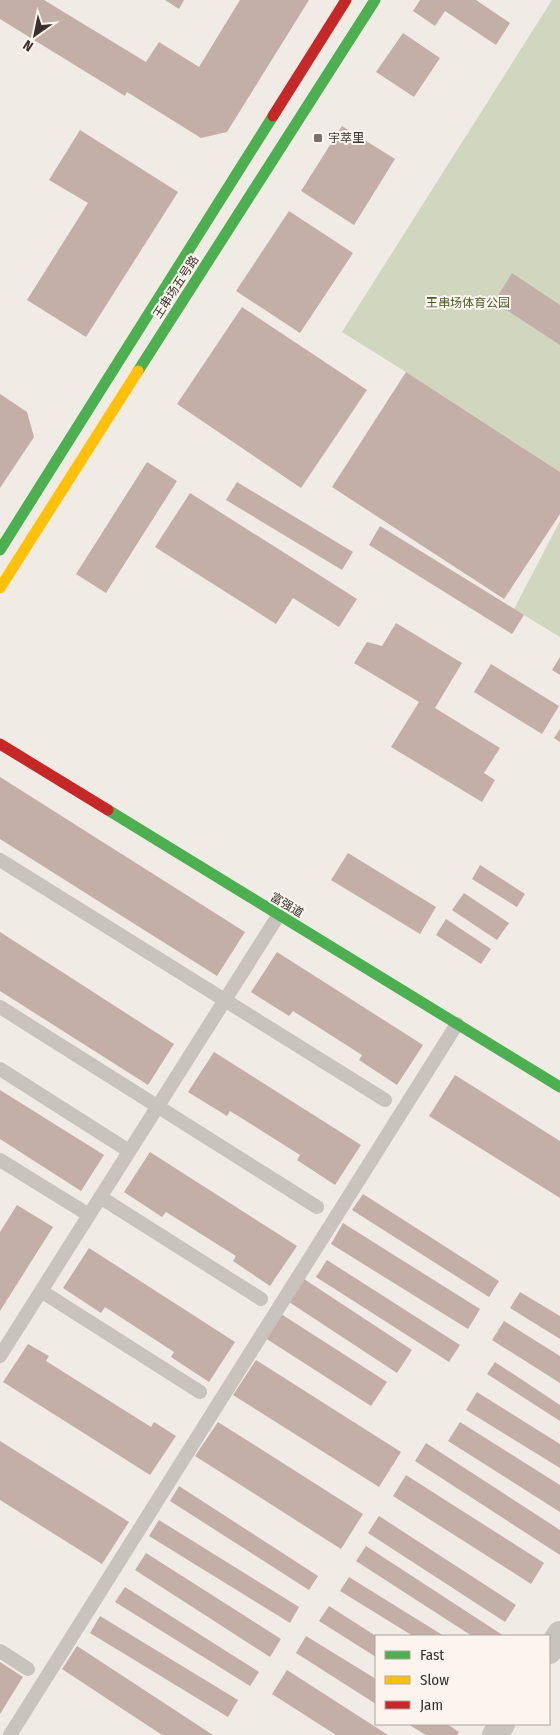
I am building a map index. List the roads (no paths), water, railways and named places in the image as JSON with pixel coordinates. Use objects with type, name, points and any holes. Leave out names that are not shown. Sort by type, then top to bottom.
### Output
[{"type":"street","name":"王串场五号路","points":[[0,550],[346,0]]},
{"type":"street","name":"王串场五号路","points":[[0,588],[375,0]]},
{"type":"street","name":"富强道","points":[[0,744],[560,1087]]},
{"type":"street","points":[[550,1649],[560,1634]]},
{"type":"lane","points":[[0,860],[385,1100]]},
{"type":"lane","points":[[0,1356],[278,916]]},
{"type":"lane","points":[[0,1007],[317,1207]]},
{"type":"lane","points":[[10,1735],[457,1024]]},
{"type":"lane","points":[[0,1069],[129,1151]]},
{"type":"lane","points":[[0,1160],[89,1215]]},
{"type":"lane","points":[[100,1197],[261,1299]]},
{"type":"lane","points":[[41,1291],[200,1392]]},
{"type":"lane","points":[[0,1651],[28,1669]]},
{"type":"place","name":"宇萃里","points":[[318,138]]},
{"type":"park label","name":"王串场体育公园","points":[[468,303]]}]
